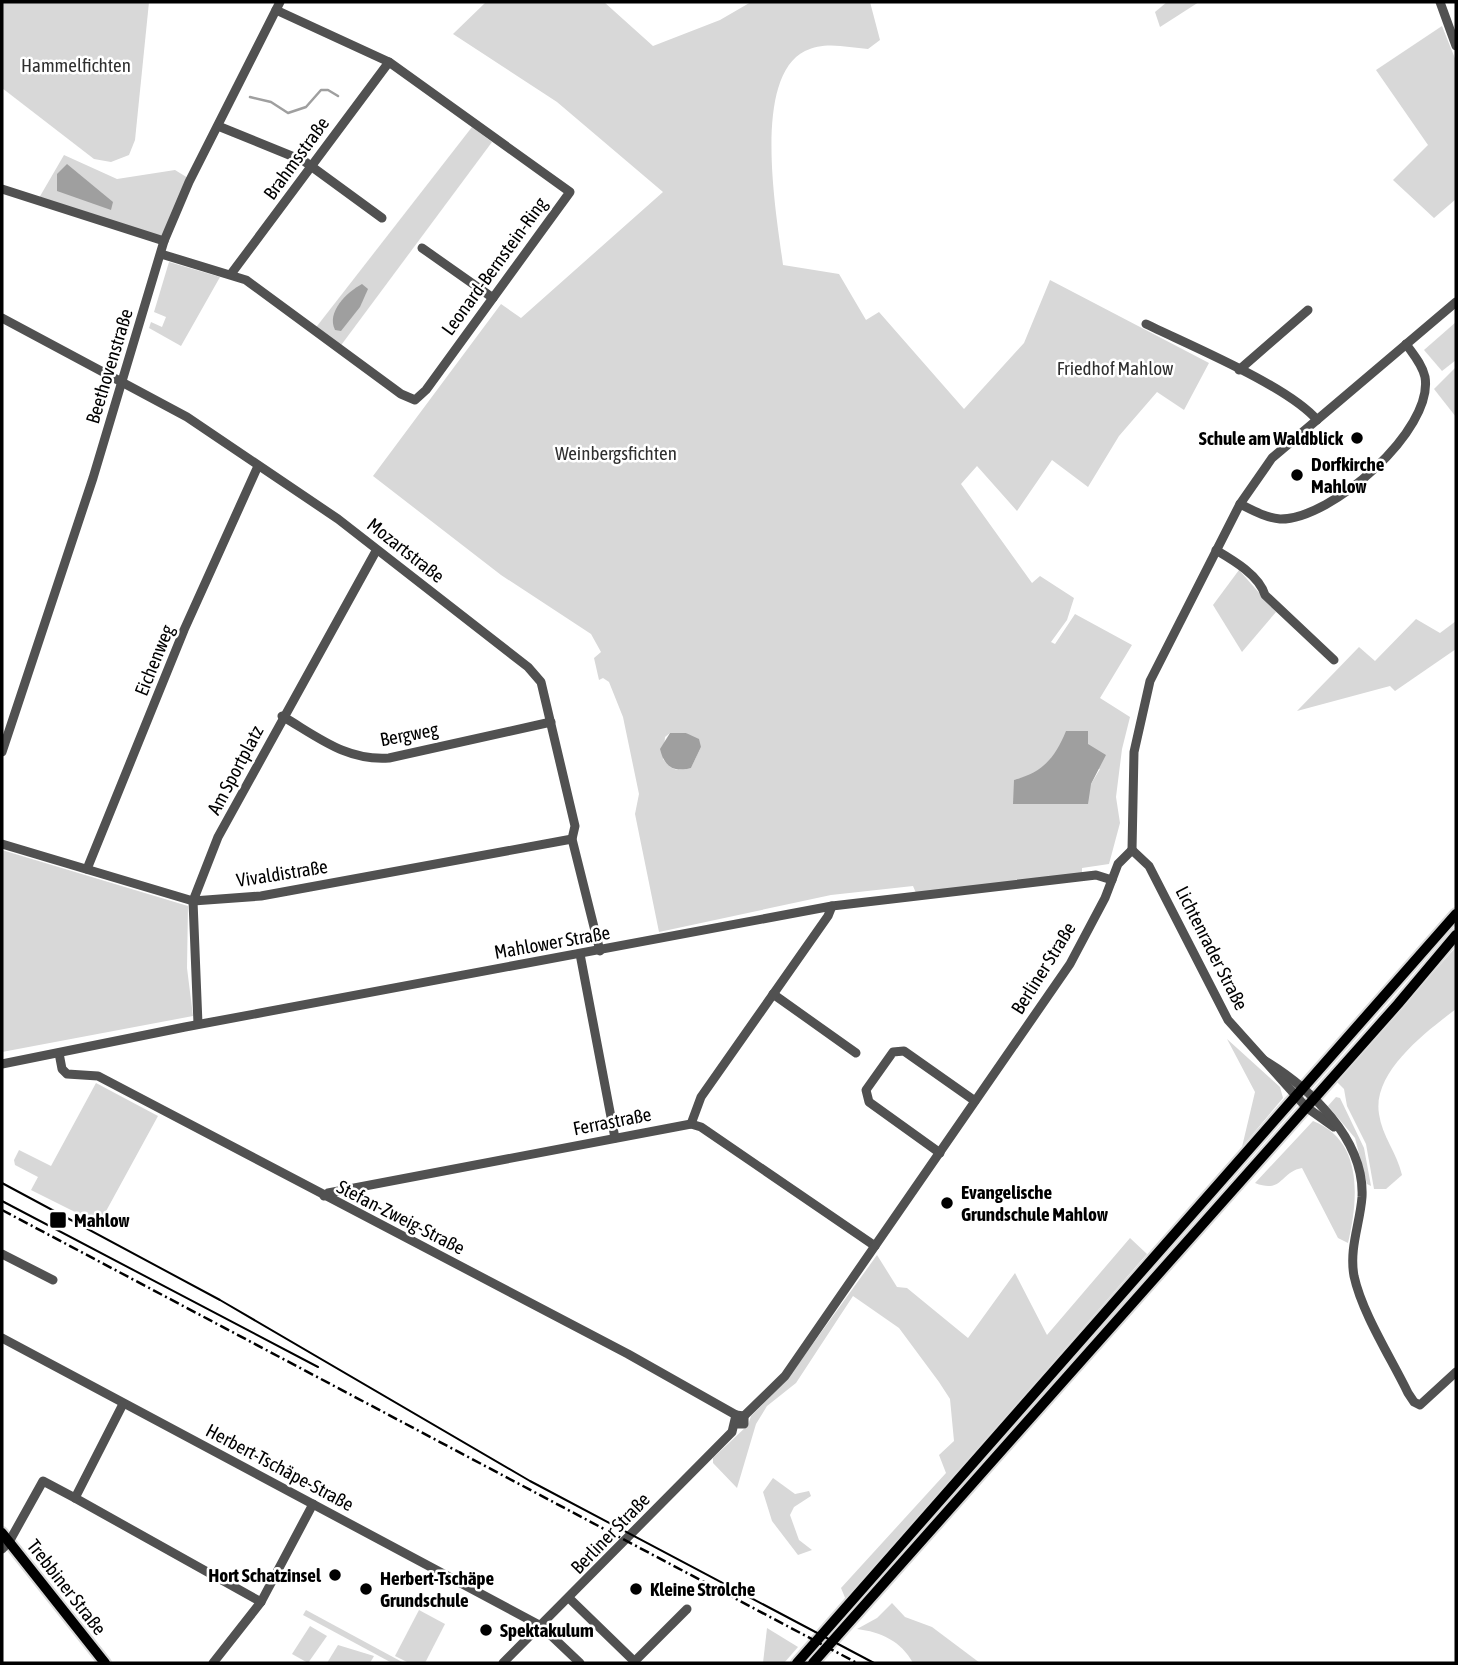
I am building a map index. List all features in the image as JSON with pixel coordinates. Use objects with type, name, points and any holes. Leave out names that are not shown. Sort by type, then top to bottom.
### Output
[{"type":"main road","points":[[797,1663],[1456,914]]},
{"type":"main road","points":[[813,1663],[1456,935]]},
{"type":"main road","name":"Trebbiner Straße","points":[[2,1533],[6,1546],[105,1663]]},
{"type":"street","points":[[1440,2],[1456,46]]},
{"type":"street","name":"Leonard-Bernstein-Ring","points":[[161,254],[246,280],[401,394],[415,400],[426,390],[570,192],[389,61],[278,6]]},
{"type":"street","name":"Beethovenstraße","points":[[2,752],[124,382],[164,241],[278,6]]},
{"type":"street","name":"Brahmsstraße","points":[[232,274],[389,61]]},
{"type":"street","points":[[218,127],[312,166],[382,218]]},
{"type":"street","points":[[2,189],[164,241]]},
{"type":"street","points":[[422,248],[493,298]]},
{"type":"street","points":[[1132,850],[1132,769],[1144,700],[1157,664],[1240,504],[1272,458],[1456,302]]},
{"type":"street","points":[[1239,370],[1308,310]]},
{"type":"street","name":"Mozartstraße","points":[[2,318],[187,417],[338,519],[528,667],[541,682],[575,826],[572,839],[600,951]]},
{"type":"street","points":[[1146,324],[1298,402],[1317,420]]},
{"type":"street","points":[[1240,504],[1270,518],[1283,519],[1311,513],[1336,500],[1374,467],[1410,426],[1424,392],[1424,375],[1406,344]]},
{"type":"street","name":"Eichenweg","points":[[87,869],[184,630],[258,466]]},
{"type":"street","points":[[1216,550],[1234,560],[1262,587],[1265,596],[1334,660]]},
{"type":"street","name":"Am Sportplatz","points":[[198,1024],[193,901],[218,837],[282,716],[376,551]]},
{"type":"street","name":"Bergweg","points":[[282,716],[347,754],[365,759],[389,758],[551,722]]},
{"type":"street","name":"Vivaldistraße","points":[[2,844],[193,901],[261,897],[572,839]]},
{"type":"street","name":"Berliner Straße","points":[[503,1663],[570,1599],[732,1432],[739,1418],[785,1376],[1070,964],[1121,859],[1132,850]]},
{"type":"street","name":"Lichtenrader Straße","points":[[1132,850],[1149,866],[1228,1020],[1264,1060],[1338,1129],[1351,1146],[1361,1178],[1362,1198],[1352,1249],[1354,1278],[1408,1393],[1420,1405],[1456,1373]]},
{"type":"street","name":"Mahlower Straße","points":[[2,1064],[198,1024],[832,906],[1096,875],[1112,880]]},
{"type":"street","points":[[832,906],[828,916],[701,1097],[696,1126],[875,1246]]},
{"type":"street","points":[[580,954],[615,1138]]},
{"type":"street","points":[[773,994],[856,1053]]},
{"type":"street","points":[[940,1153],[869,1102],[866,1090],[893,1052],[904,1051],[975,1101]]},
{"type":"street","name":"Stefan-Zweig-Straße","points":[[59,1053],[62,1069],[67,1074],[97,1076],[628,1354],[739,1418]]},
{"type":"street","name":"Ferrastraße","points":[[324,1196],[615,1138],[696,1126]]},
{"type":"street","points":[[2,1254],[53,1280]]},
{"type":"street","name":"Herbert-Tschäpe-Straße","points":[[2,1338],[541,1626],[580,1663]]},
{"type":"street","points":[[75,1498],[123,1404]]},
{"type":"street","points":[[6,1546],[43,1480],[261,1602]]},
{"type":"street","points":[[213,1663],[261,1602],[313,1504]]},
{"type":"street","points":[[570,1599],[634,1663],[687,1609]]},
{"type":"green space","name":"Hammelfichten","points":[[2,2],[149,2],[135,140],[129,155],[111,162],[94,159],[2,88]]},
{"type":"green space","points":[[486,2],[604,2],[653,46],[720,20],[751,2],[870,2],[880,40],[868,49],[828,45],[805,51],[788,66],[778,89],[773,118],[772,150],[776,215],[783,265],[839,274],[866,320],[879,312],[964,409],[1024,343],[1050,280],[1209,363],[1184,410],[1157,392],[1119,436],[1088,487],[1052,460],[1017,511],[977,466],[961,484],[1032,583],[1040,576],[1074,598],[1067,620],[1051,642],[1055,644],[1075,614],[1132,645],[1100,698],[1130,717],[1122,749],[1116,797],[1120,823],[1109,864],[1082,868],[1082,875],[916,893],[913,886],[831,895],[659,932],[635,814],[639,794],[623,717],[609,682],[603,678],[599,680],[594,658],[601,652],[591,634],[501,575],[373,476],[501,304],[521,318],[663,192],[557,102],[453,34]],"holes":[[[670,733],[686,733],[701,747],[691,768],[675,769],[663,759],[665,737]],[[1056,756],[1100,769],[1091,784],[1014,780],[1035,774]]]},
{"type":"green space","points":[[1167,2],[1199,2],[1160,27],[1155,12]]},
{"type":"green space","points":[[1442,26],[1456,61],[1456,199],[1434,218],[1393,180],[1428,145],[1376,70]]},
{"type":"green space","points":[[472,127],[492,142],[339,348],[314,330]]},
{"type":"green space","points":[[64,155],[117,179],[175,170],[188,178],[161,239],[39,198]]},
{"type":"green space","points":[[169,262],[220,277],[181,346],[149,328],[151,322],[162,327],[166,317],[154,312]]},
{"type":"green space","points":[[1456,322],[1456,360],[1442,371],[1424,350]]},
{"type":"green space","points":[[1456,367],[1456,417],[1434,389]]},
{"type":"green space","points":[[1239,570],[1276,612],[1242,652],[1213,605]]},
{"type":"green space","points":[[1416,619],[1440,633],[1456,621],[1456,649],[1395,691],[1390,686],[1297,711],[1359,647],[1375,661]]},
{"type":"green space","points":[[2,850],[188,906],[187,968],[193,1016],[2,1052]]},
{"type":"green space","points":[[1456,947],[1456,1009],[1404,1054],[1384,1083],[1379,1098],[1379,1114],[1402,1175],[1386,1189],[1374,1189],[1366,1144],[1347,1106],[1344,1089],[1336,1081]]},
{"type":"green space","points":[[1227,1039],[1280,1087],[1283,1098],[1242,1147],[1255,1092]]},
{"type":"green space","points":[[96,1083],[158,1116],[99,1224],[31,1190],[38,1177],[15,1165],[14,1160],[19,1150],[51,1166]]},
{"type":"green space","points":[[1336,1097],[1340,1098],[1364,1148],[1371,1186],[1367,1184],[1355,1138],[1328,1106]]},
{"type":"green space","points":[[1313,1121],[1330,1130],[1349,1157],[1355,1191],[1348,1243],[1338,1238],[1302,1168],[1271,1186],[1255,1183]]},
{"type":"green space","points":[[1130,1238],[1147,1254],[846,1600],[841,1588],[946,1473],[939,1455],[954,1441],[950,1399],[899,1328],[853,1296],[796,1383],[767,1406],[756,1424],[737,1488],[713,1463],[713,1458],[748,1425],[751,1416],[786,1381],[877,1255],[897,1287],[907,1288],[968,1338],[1015,1273],[1047,1335]]},
{"type":"green space","points":[[773,1478],[795,1494],[809,1491],[811,1496],[794,1507],[790,1515],[799,1540],[812,1550],[798,1555],[772,1521],[763,1492]]},
{"type":"green space","points":[[892,1603],[905,1617],[932,1627],[980,1663],[913,1663],[903,1649],[890,1639],[857,1629],[877,1618]]},
{"type":"green space","points":[[306,1610],[404,1663],[392,1663],[303,1615]]},
{"type":"green space","points":[[419,1610],[445,1624],[425,1663],[409,1663],[395,1656]]},
{"type":"green space","points":[[310,1626],[327,1636],[308,1663],[292,1654]]},
{"type":"green space","points":[[767,1628],[798,1647],[784,1663],[763,1663]]},
{"type":"green space","points":[[338,1645],[374,1656],[370,1663],[327,1663]]},
{"type":"shaded area","points":[[67,164],[113,202],[111,210],[57,191],[57,174]]},
{"type":"shaded area","points":[[362,284],[368,289],[360,307],[341,331],[335,330],[333,316],[340,303]]},
{"type":"shaded area","points":[[1066,731],[1088,731],[1088,744],[1106,755],[1091,784],[1088,804],[1013,804],[1014,780],[1033,773],[1047,763]]},
{"type":"shaded area","points":[[670,733],[686,733],[699,739],[701,747],[691,768],[674,769],[664,760],[660,749]]},
{"type":"waterway","points":[[250,97],[271,102],[288,113],[306,107],[321,90],[328,90],[338,96]]},
{"type":"tram line","points":[[2,1183],[220,1300],[530,1481],[874,1663]]},
{"type":"tram line","points":[[2,1201],[318,1367]]},
{"type":"railway","points":[[2,1210],[857,1663]]},
{"type":"place","name":"Schule am Waldblick","points":[[1357,438]]},
{"type":"place","name":"Dorfkirche Mahlow","points":[[1297,475]]},
{"type":"place","name":"Evangelische Grundschule Mahlow","points":[[947,1203]]},
{"type":"place","name":"Mahlow","points":[[58,1220]]},
{"type":"place","name":"Hort Schatzinsel","points":[[335,1575]]},
{"type":"place","name":"Herbert-Tschäpe Grundschule","points":[[366,1589]]},
{"type":"place","name":"Kleine Strolche","points":[[636,1589]]},
{"type":"place","name":"Spektakulum","points":[[486,1630]]},
{"type":"park label","name":"Friedhof Mahlow","points":[[1115,368]]},
{"type":"park label","name":"Weinbergsfichten","points":[[616,453]]}]
